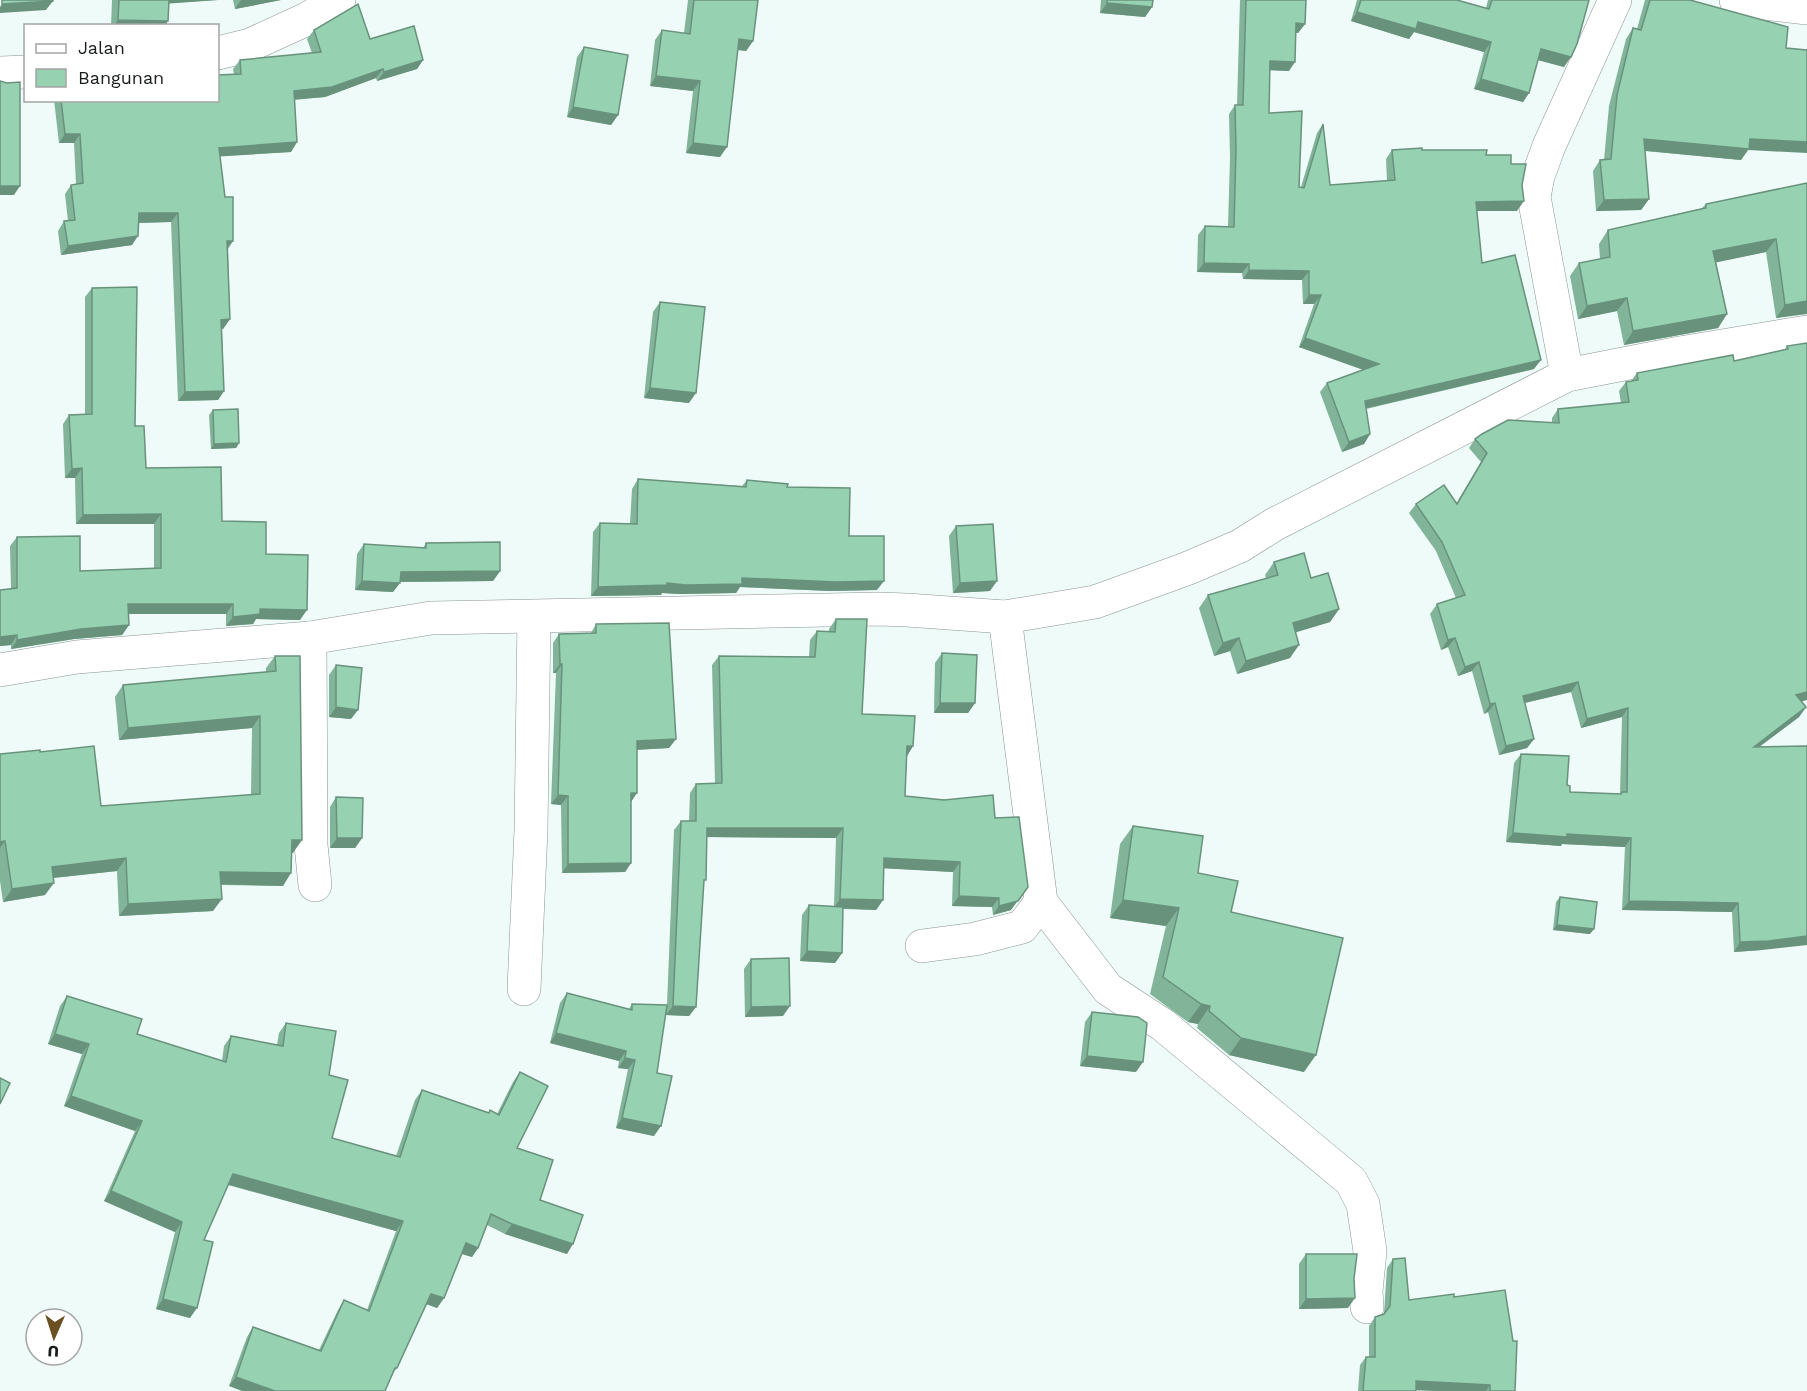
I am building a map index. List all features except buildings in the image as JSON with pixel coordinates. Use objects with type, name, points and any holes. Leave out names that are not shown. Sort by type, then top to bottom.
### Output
[{"type":"street","points":[[219,53],[250,45],[307,19],[339,0]]},
{"type":"street","points":[[1568,375],[1534,197],[1538,176],[1549,146],[1615,0]]},
{"type":"street","points":[[1736,0],[1807,8]]},
{"type":"street","points":[[0,73],[24,72]]},
{"type":"street","points":[[0,670],[77,657],[310,638],[431,618],[879,609],[1005,617],[1095,602],[1186,569],[1240,546],[1275,524],[1568,375],[1680,353],[1807,332]]},
{"type":"street","points":[[524,989],[531,830],[534,617]]},
{"type":"street","points":[[1005,617],[1041,902],[1108,989],[1163,1025],[1351,1181],[1363,1204],[1370,1251],[1366,1291],[1367,1307]]},
{"type":"street","points":[[310,638],[311,846],[315,885]]},
{"type":"street","points":[[922,946],[975,939],[1022,927],[1041,902]]}]
